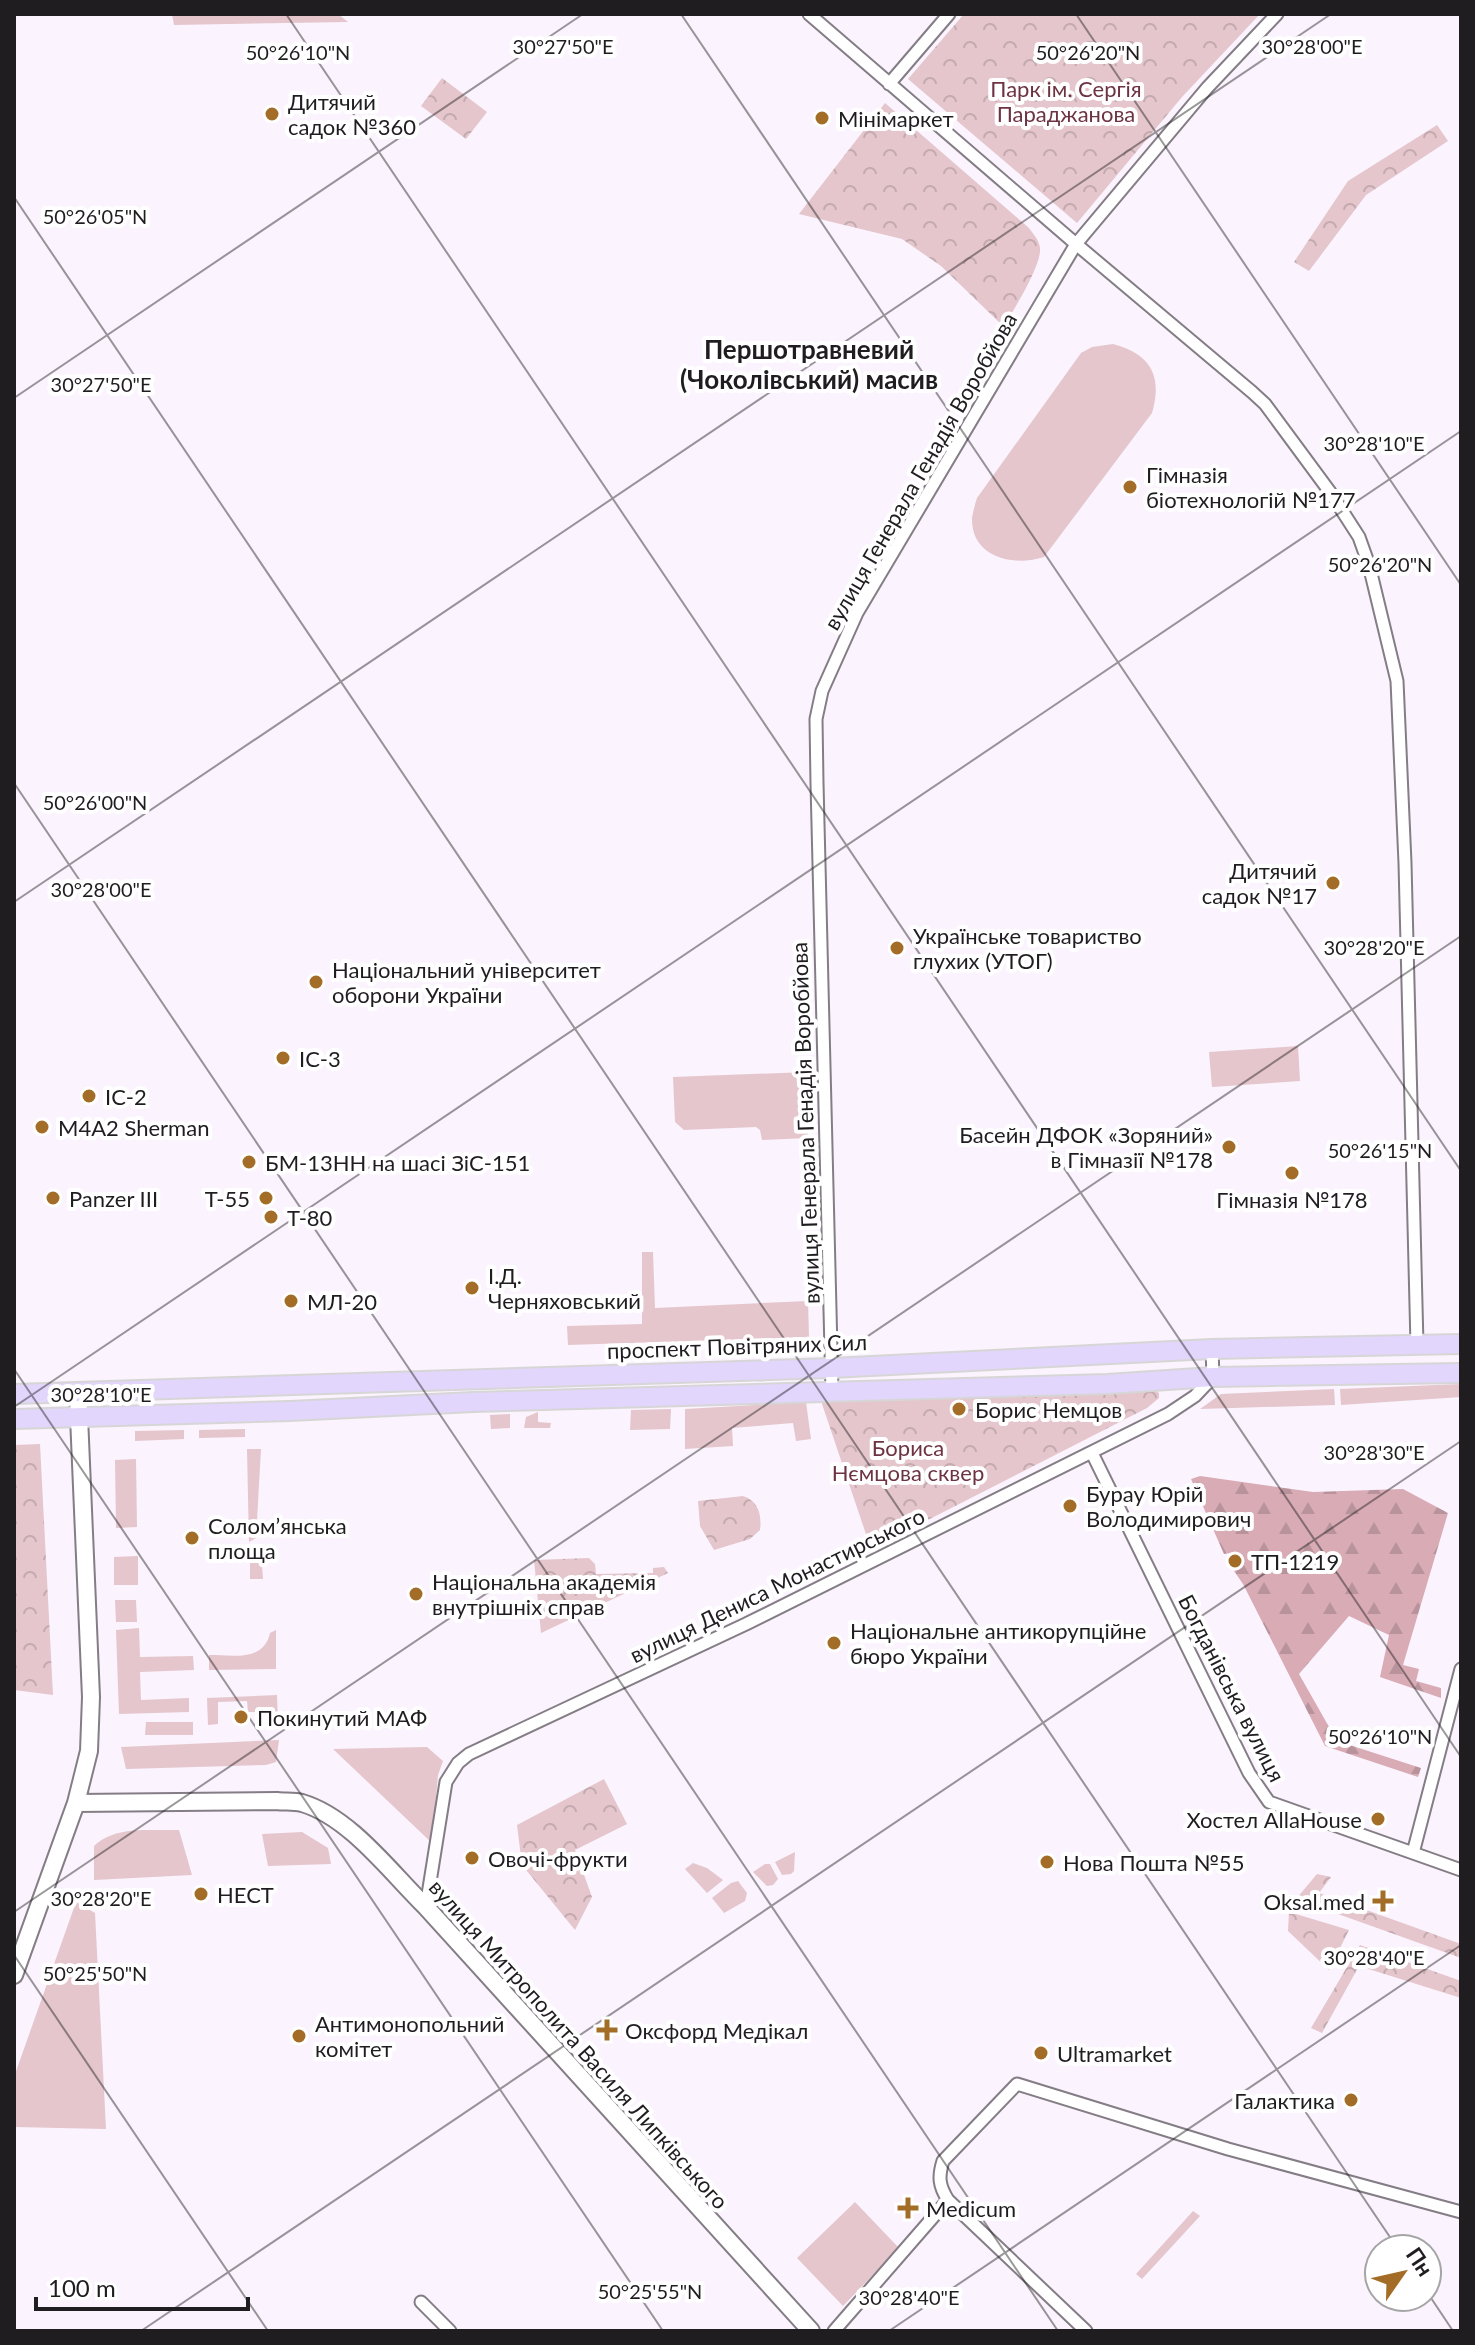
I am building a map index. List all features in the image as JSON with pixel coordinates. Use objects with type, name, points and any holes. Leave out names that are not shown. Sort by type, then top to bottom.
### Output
[{"type":"main road","name":"проспект Повітряних Сил","points":[[14,1394],[831,1368],[1212,1349],[1461,1344]]},
{"type":"main road","points":[[14,1419],[1107,1384],[1213,1377],[1461,1373]]},
{"type":"main road","points":[[14,1975],[76,1803],[89,1751],[91,1697],[78,1393]]},
{"type":"main road","name":"вулиця Митрополита Василя Липківського","points":[[76,1803],[277,1801],[302,1803],[336,1821],[363,1841],[426,1907],[811,2331]]},
{"type":"street","points":[[809,14],[1265,404],[1359,537],[1395,670],[1400,723],[1417,1345]]},
{"type":"street","points":[[889,84],[949,14]]},
{"type":"street","name":"вулиця Генерала Генадія Воробйова","points":[[832,1391],[816,719],[822,691],[857,613],[1076,244],[1207,88],[1277,14]]},
{"type":"street","points":[[1212,1349],[1213,1377]]},
{"type":"street","name":"вулиця Дениса Монастирського","points":[[426,1907],[446,1782],[458,1763],[469,1754],[737,1629],[1092,1453],[1168,1414],[1195,1396],[1213,1377]]},
{"type":"street","name":"Богданівська вулиця","points":[[1092,1453],[1249,1773],[1269,1802],[1461,1870]]},
{"type":"street","points":[[1413,1853],[1461,1669]]},
{"type":"street","points":[[1086,2331],[948,2200],[940,2187],[943,2161],[1017,2084],[1228,2149],[1461,2212]]},
{"type":"street","points":[[834,2331],[948,2200]]},
{"type":"street","points":[[421,2302],[450,2331]]},
{"type":"green space","points":[[172,14],[338,14],[348,22],[174,25]]},
{"type":"green space","name":"Парк ім. Сергія Параджанова","points":[[964,14],[1260,14],[1182,97],[1077,223],[908,79]]},
{"type":"green space","points":[[442,78],[487,112],[466,139],[421,106]]},
{"type":"green space","points":[[885,103],[1029,228],[1038,242],[1039,259],[1004,327],[941,266],[902,239],[799,214]]},
{"type":"green space","points":[[1437,125],[1448,141],[1366,195],[1309,271],[1294,262],[1348,181]]},
{"type":"green space","points":[[1113,344],[1136,354],[1150,368],[1156,388],[1152,413],[1044,557],[1008,560],[986,551],[974,532],[972,518],[977,498],[1081,353],[1092,347]]},
{"type":"green space","points":[[1298,1046],[1300,1081],[1212,1087],[1209,1052]]},
{"type":"green space","points":[[807,1072],[808,1138],[762,1140],[756,1127],[684,1130],[675,1122],[673,1077]]},
{"type":"green space","points":[[642,1252],[653,1252],[655,1308],[808,1301],[809,1337],[568,1345],[567,1326],[642,1324]]},
{"type":"green space","points":[[1461,1384],[1461,1397],[1341,1405],[1340,1389]]},
{"type":"green space","name":"Бориса Нємцова сквер","points":[[1153,1389],[1159,1393],[1159,1398],[1147,1408],[871,1549],[821,1401]]},
{"type":"green space","points":[[1334,1389],[1335,1405],[1200,1409],[1221,1394]]},
{"type":"green space","points":[[806,1402],[811,1439],[796,1441],[793,1423],[732,1428],[733,1446],[685,1449],[685,1409]]},
{"type":"green space","points":[[671,1409],[670,1429],[630,1430],[631,1410]]},
{"type":"green space","points":[[538,1412],[538,1422],[551,1423],[550,1428],[524,1428],[526,1417]]},
{"type":"green space","points":[[510,1414],[510,1428],[491,1429],[490,1415]]},
{"type":"green space","points":[[245,1429],[245,1437],[199,1438],[199,1430]]},
{"type":"green space","points":[[184,1430],[184,1439],[135,1441],[135,1431]]},
{"type":"green space","points":[[40,1444],[53,1695],[14,1690],[14,1445]]},
{"type":"green space","points":[[247,1449],[261,1449],[256,1538],[249,1542]]},
{"type":"green space","points":[[136,1459],[137,1527],[116,1528],[115,1460]]},
{"type":"green space","points":[[1200,1476],[1313,1492],[1403,1489],[1448,1513],[1403,1665],[1419,1669],[1416,1681],[1441,1688],[1441,1698],[1380,1677],[1389,1635],[1349,1616],[1299,1674],[1337,1741],[1421,1768],[1418,1777],[1325,1746],[1234,1571],[1243,1565],[1236,1552],[1224,1554],[1191,1479]]},
{"type":"green space","points":[[743,1496],[758,1509],[760,1530],[750,1539],[714,1550],[700,1526],[698,1501]]},
{"type":"green space","points":[[250,1547],[261,1553],[263,1579],[250,1579]]},
{"type":"green space","points":[[138,1556],[138,1585],[114,1585],[114,1557]]},
{"type":"green space","points":[[589,1558],[595,1564],[596,1574],[653,1573],[653,1568],[664,1567],[668,1573],[541,1633],[534,1560]]},
{"type":"green space","points":[[115,1600],[136,1600],[137,1622],[116,1622]]},
{"type":"green space","points":[[139,1628],[140,1657],[193,1656],[194,1670],[140,1672],[141,1700],[189,1698],[189,1712],[119,1714],[116,1630]]},
{"type":"green space","points":[[276,1630],[276,1669],[209,1670],[209,1655],[254,1653]]},
{"type":"green space","points":[[277,1695],[278,1721],[265,1721],[264,1712],[248,1712],[247,1701],[218,1702],[218,1724],[208,1725],[207,1698]]},
{"type":"green space","points":[[146,1722],[193,1722],[193,1735],[145,1735]]},
{"type":"green space","points":[[279,1740],[276,1762],[266,1765],[126,1769],[121,1747]]},
{"type":"green space","points":[[427,1747],[443,1761],[438,1775],[432,1843],[333,1749]]},
{"type":"green space","points":[[604,1779],[627,1824],[575,1850],[592,1897],[575,1930],[522,1865],[517,1825]]},
{"type":"green space","points":[[134,1830],[179,1830],[192,1875],[94,1880],[94,1846],[103,1839]]},
{"type":"green space","points":[[302,1832],[328,1848],[331,1864],[268,1866],[262,1834]]},
{"type":"green space","points":[[795,1852],[794,1871],[782,1875],[775,1862]]},
{"type":"green space","points":[[693,1863],[707,1868],[723,1880],[707,1893],[685,1869]]},
{"type":"green space","points":[[770,1864],[778,1879],[773,1885],[767,1886],[753,1872]]},
{"type":"green space","points":[[1317,1874],[1331,1877],[1319,1893],[1461,1944],[1461,1958],[1296,1899]]},
{"type":"green space","points":[[738,1881],[747,1893],[745,1901],[724,1913],[712,1898]]},
{"type":"green space","points":[[76,1902],[95,1913],[106,2129],[14,2127],[14,2077]]},
{"type":"green space","points":[[1289,1912],[1349,1930],[1329,1970],[1288,1931]]},
{"type":"green space","points":[[1360,1945],[1461,1981],[1461,1998],[1359,1966],[1322,2033],[1311,2028]]},
{"type":"green space","points":[[855,2202],[899,2248],[843,2306],[797,2258]]},
{"type":"green space","points":[[1193,2211],[1200,2216],[1142,2279],[1136,2274]]},
{"type":"place","name":"Дитячий садок №360","points":[[272,114]]},
{"type":"place","name":"Мінімаркет","points":[[822,118]]},
{"type":"place","name":"Гімназія біотехнологій №177","points":[[1130,487]]},
{"type":"place","name":"Дитячий садок №17","points":[[1333,883]]},
{"type":"place","name":"Українське товариство глухих (УТОГ)","points":[[897,948]]},
{"type":"place","name":"Національний університет оборони України","points":[[316,982]]},
{"type":"place","name":"ІС-3","points":[[283,1058]]},
{"type":"place","name":"ІС-2","points":[[89,1096]]},
{"type":"place","name":"M4A2 Sherman","points":[[42,1127]]},
{"type":"place","name":"Басейн ДФОК «Зоряний» в Гімназії №178","points":[[1229,1147]]},
{"type":"place","name":"БМ-13НН на шасі ЗіС-151","points":[[249,1162]]},
{"type":"place","name":"Гімназія №178","points":[[1292,1173]]},
{"type":"place","name":"Panzer III","points":[[53,1198]]},
{"type":"place","name":"Т-55","points":[[266,1198]]},
{"type":"place","name":"Т-80","points":[[271,1217]]},
{"type":"place","name":"І.Д. Черняховський","points":[[472,1288]]},
{"type":"place","name":"МЛ-20","points":[[291,1301]]},
{"type":"place","name":"Борис Немцов","points":[[959,1409]]},
{"type":"place","name":"Бурау Юрій Володимирович","points":[[1070,1506]]},
{"type":"place","name":"Соломʼянська площа","points":[[192,1538]]},
{"type":"place","name":"ТП-1219","points":[[1235,1561]]},
{"type":"place","name":"Національна академія внутрішніх справ","points":[[416,1594]]},
{"type":"place","name":"Національне антикорупційне бюро України","points":[[834,1643]]},
{"type":"place","name":"Покинутий МАФ","points":[[241,1717]]},
{"type":"place","name":"Хостел AllaHouse","points":[[1378,1819]]},
{"type":"place","name":"Овочі-фрукти","points":[[472,1858]]},
{"type":"place","name":"Нова Пошта №55","points":[[1047,1862]]},
{"type":"place","name":"НЕСТ","points":[[201,1894]]},
{"type":"place","name":"Oksal.med","points":[[1383,1901]]},
{"type":"place","name":"Оксфорд Медікал","points":[[607,2030]]},
{"type":"place","name":"Антимонопольний комітет","points":[[299,2036]]},
{"type":"place","name":"Ultramarket","points":[[1041,2053]]},
{"type":"place","name":"Галактика","points":[[1351,2100]]},
{"type":"place","name":"Medicum","points":[[908,2208]]},
{"type":"district","name":"Першотравневий (Чоколівський) масив","points":[[809,364]]}]
